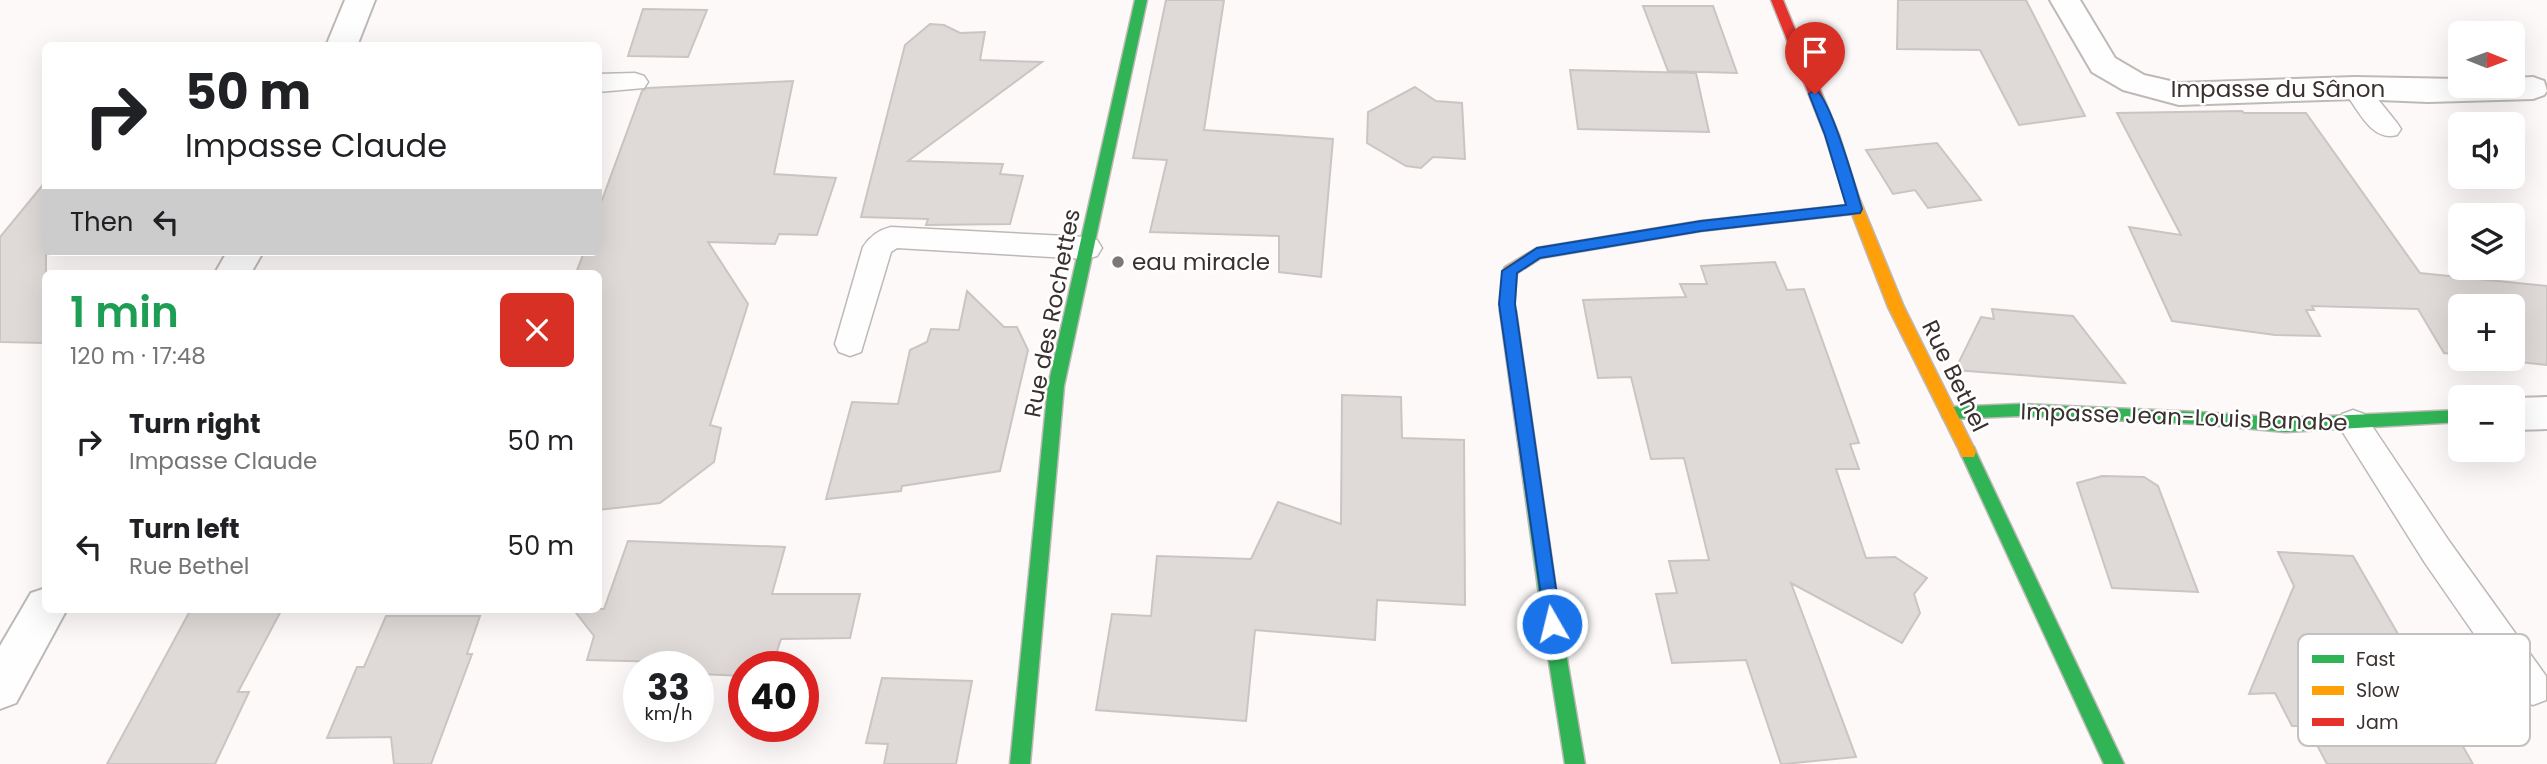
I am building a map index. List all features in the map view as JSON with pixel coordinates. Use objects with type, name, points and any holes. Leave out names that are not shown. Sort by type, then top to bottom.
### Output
[{"type":"street","points":[[343,42],[360,0]]},
{"type":"street","name":"Rue des Rochettes","points":[[1020,764],[1056,386],[1141,0]]},
{"type":"street","name":"Rue Bethel","points":[[1777,0],[1832,135],[1854,209],[1896,307],[1949,413],[2114,764]]},
{"type":"street","name":"Impasse du Sânon","points":[[2065,0],[2103,65],[2133,83],[2179,94],[2355,88],[2533,88]]},
{"type":"street","points":[[1576,764],[1552,624],[1507,304],[1510,271],[1537,253],[1701,226],[1854,209]]},
{"type":"street","name":"Impasse Jean-Louis Banabe","points":[[1949,413],[2020,410],[2286,425],[2353,424],[2448,417]]},
{"type":"street","points":[[2525,414],[2547,413]]},
{"type":"street","points":[[0,688],[43,613]]},
{"type":"lane","points":[[602,83],[635,82]]},
{"type":"lane","points":[[2355,88],[2387,129]]},
{"type":"lane","points":[[850,344],[878,247],[891,237],[1087,248]]},
{"type":"lane","points":[[2353,424],[2495,634]]},
{"type":"lane","points":[[2530,684],[2533,688]]},
{"type":"building","points":[[1166,0],[1224,0],[1204,130],[1333,139],[1321,277],[1279,272],[1279,236],[1150,232],[1167,160],[1133,158]]},
{"type":"building","points":[[1898,0],[2026,0],[2085,116],[2019,125],[1980,50],[1897,49]]},
{"type":"building","points":[[1643,6],[1713,6],[1737,73],[1668,71]]},
{"type":"building","points":[[643,9],[707,10],[688,57],[628,56]]},
{"type":"building","points":[[930,24],[944,25],[960,33],[985,32],[980,60],[1042,62],[908,161],[1003,164],[1000,174],[1023,176],[1010,224],[926,225],[928,219],[861,217],[905,45]]},
{"type":"building","points":[[1570,70],[1696,73],[1709,132],[1578,129]]},
{"type":"building","points":[[793,81],[774,174],[836,178],[817,235],[779,234],[775,244],[708,242],[748,304],[710,425],[721,428],[714,462],[660,503],[602,510],[602,270],[577,270],[582,256],[602,256],[602,200],[642,91],[647,88]]},
{"type":"building","points":[[1415,87],[1436,101],[1462,103],[1465,159],[1433,157],[1421,168],[1406,166],[1367,143],[1368,112]]},
{"type":"building","points":[[2117,113],[2306,113],[2420,273],[2448,276],[2448,280],[2488,280],[2547,286],[2547,365],[2525,363],[2525,294],[2448,294],[2448,354],[2444,353],[2418,309],[2312,306],[2314,310],[2306,310],[2320,336],[2275,335],[2172,321],[2129,227],[2181,235]]},
{"type":"building","points":[[1937,143],[1981,200],[1928,208],[1915,190],[1893,194],[1866,150]]},
{"type":"building","points":[[42,186],[42,256],[46,256],[46,270],[42,270],[42,343],[0,342],[0,237]]},
{"type":"building","points":[[1775,262],[1787,290],[1804,289],[1859,443],[1850,444],[1859,469],[1836,469],[1866,558],[1895,557],[1927,578],[1914,594],[1920,613],[1902,643],[1791,583],[1856,757],[1784,764],[1781,764],[1746,660],[1672,663],[1656,594],[1677,593],[1669,561],[1709,560],[1684,458],[1651,459],[1631,377],[1598,378],[1583,300],[1686,297],[1680,284],[1707,284],[1701,266]]},
{"type":"building","points":[[967,291],[1004,327],[1017,327],[1028,350],[1000,471],[902,486],[901,491],[826,499],[852,402],[898,404],[910,350],[927,342],[931,329],[959,330]]},
{"type":"building","points":[[1992,309],[2073,316],[2125,383],[1955,370],[1981,317],[1994,319]]},
{"type":"building","points":[[1342,395],[1401,397],[1402,438],[1464,440],[1465,605],[1377,600],[1375,640],[1255,630],[1246,721],[1096,710],[1112,614],[1151,616],[1157,556],[1251,559],[1278,502],[1341,524]]},
{"type":"building","points":[[2102,476],[2144,477],[2158,486],[2198,592],[2112,588],[2077,483]]},
{"type":"building","points":[[628,541],[785,547],[772,594],[860,594],[850,638],[781,639],[777,651],[728,651],[728,675],[714,675],[714,651],[623,651],[623,661],[587,660],[594,636],[576,613],[602,613]]},
{"type":"building","points":[[2278,552],[2353,556],[2398,634],[2298,634],[2298,726],[2292,726],[2275,693],[2249,694],[2294,586]]},
{"type":"building","points":[[189,613],[280,613],[238,692],[249,692],[215,764],[107,764]]},
{"type":"building","points":[[386,616],[480,616],[467,654],[472,654],[431,764],[394,764],[391,737],[327,738],[357,667],[364,667]]},
{"type":"building","points":[[882,678],[972,681],[956,764],[884,764],[888,744],[866,743]]},
{"type":"building","points":[[2318,746],[2463,746],[2473,764],[2327,764]]},
{"type":"traffic: fast","points":[[1020,764],[1056,386],[1141,0]]},
{"type":"traffic: fast","points":[[1508,311],[1552,624],[1575,764]]},
{"type":"traffic: fast","points":[[1949,413],[2020,410],[2199,418],[2285,425],[2448,417]]},
{"type":"traffic: fast","points":[[1968,452],[2114,764]]},
{"type":"traffic: slow","points":[[1851,195],[1896,307],[1968,452]]},
{"type":"traffic: slow","points":[[1508,311],[1510,271],[1537,253],[1701,226],[1855,209]]},
{"type":"traffic: jam","points":[[1777,0],[1832,135],[1851,195]]},
{"type":"place","name":"eau miracle","points":[[1118,262]]},
{"type":"route","points":[[1552,624],[1507,304],[1510,271],[1537,253],[1701,226],[1854,209],[1832,135],[1815,94]]}]
